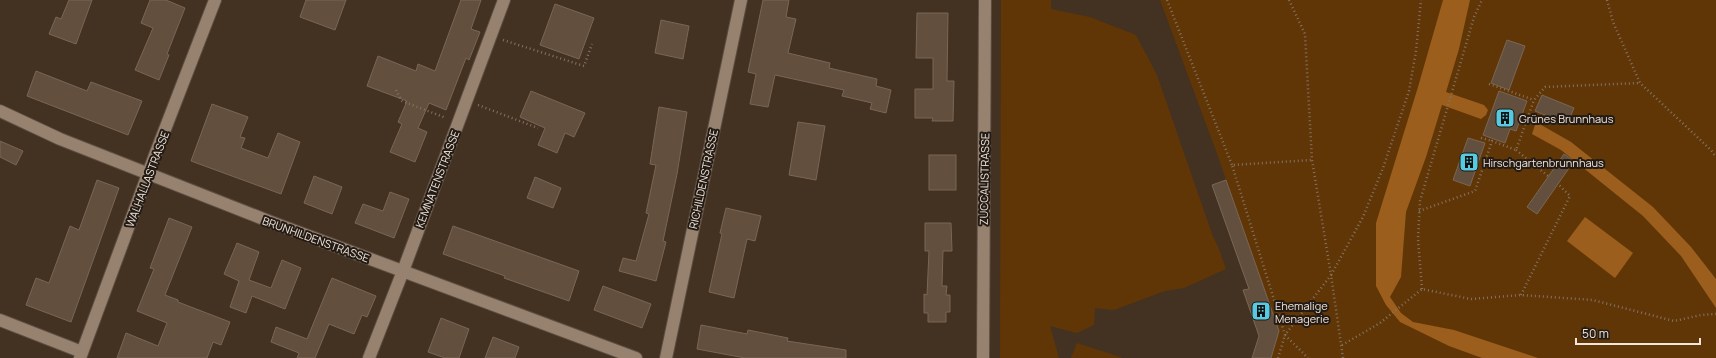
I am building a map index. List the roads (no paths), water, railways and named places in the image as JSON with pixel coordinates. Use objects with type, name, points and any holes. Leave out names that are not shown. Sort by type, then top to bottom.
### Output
[{"type":"street","name":"WALHALLASTRASSE","points":[[81,355],[148,174],[215,0]]},
{"type":"street","name":"KEMNATENSTRASSE","points":[[369,358],[504,0]]},
{"type":"street","name":"RICHILDENSTRASSE","points":[[666,358],[741,0]]},
{"type":"street","name":"ZUCCALISTRASSE","points":[[983,358],[985,0]]},
{"type":"street","name":"BRUNHILDENSTRASSE","points":[[0,111],[60,139],[148,174],[636,358]]},
{"type":"street","points":[[0,320],[81,355]]},
{"type":"place","name":"Grünes Brunnhaus","points":[[1505,118]]},
{"type":"place","name":"Hirschgartenbrunnhaus","points":[[1469,162]]},
{"type":"place","name":"Ehemalige Menagerie","points":[[1261,311]]}]
